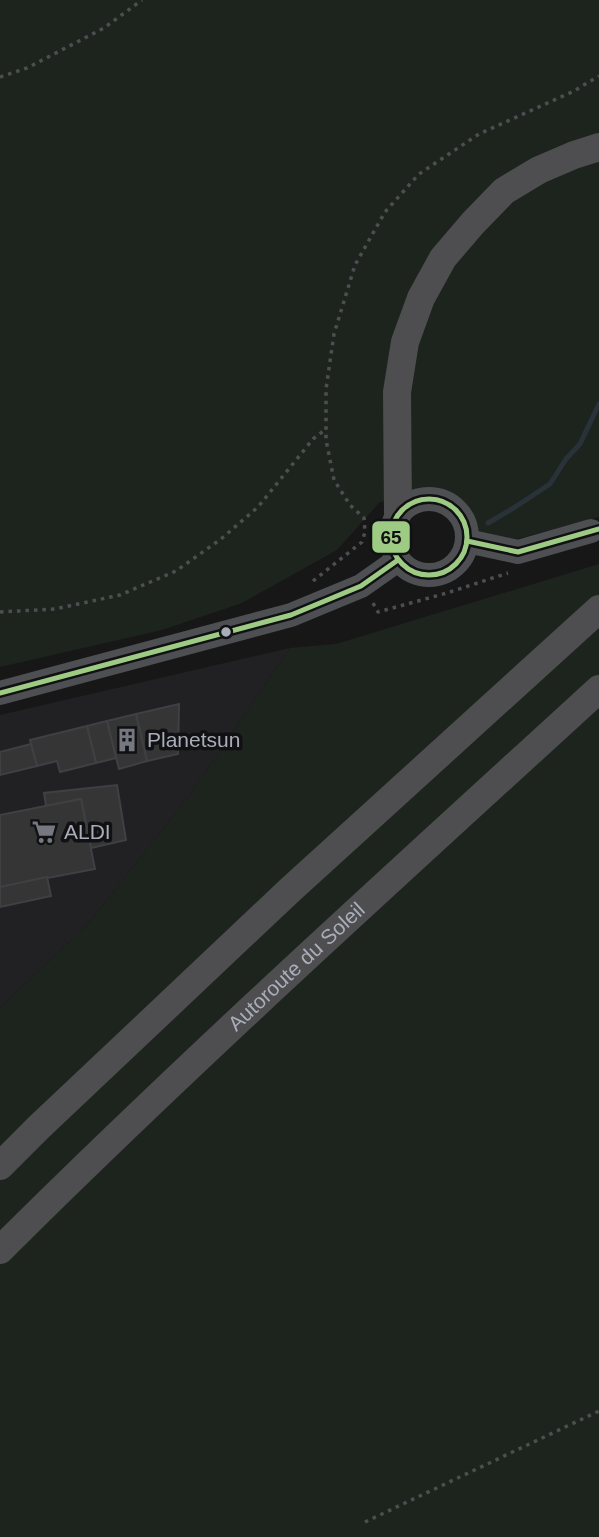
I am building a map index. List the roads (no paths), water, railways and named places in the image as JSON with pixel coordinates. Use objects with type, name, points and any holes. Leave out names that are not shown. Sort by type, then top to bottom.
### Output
[{"type":"highway","points":[[398,513],[397,392],[405,342],[426,288],[443,258],[472,223],[505,191],[539,170],[599,147]]},
{"type":"highway","points":[[0,1166],[289,890],[599,609]]},
{"type":"highway","name":"Autoroute du Soleil","points":[[0,1250],[330,934],[599,689]]},
{"type":"main road","points":[[422,499],[436,499],[450,504],[460,514],[466,527],[467,541],[463,554],[455,564],[444,572],[432,575],[419,574],[407,568],[392,548],[390,536],[398,513],[409,504],[422,499]]},
{"type":"main road","points":[[467,541],[517,552],[591,531]]},
{"type":"main road","points":[[0,693],[291,615],[362,586],[398,559]]},
{"type":"waterway","points":[[488,523],[550,484],[566,459],[580,444],[599,404]]},
{"type":"place","name":"Planetsun","points":[[127,740]]},
{"type":"place","name":"ALDI","points":[[44,832]]}]
